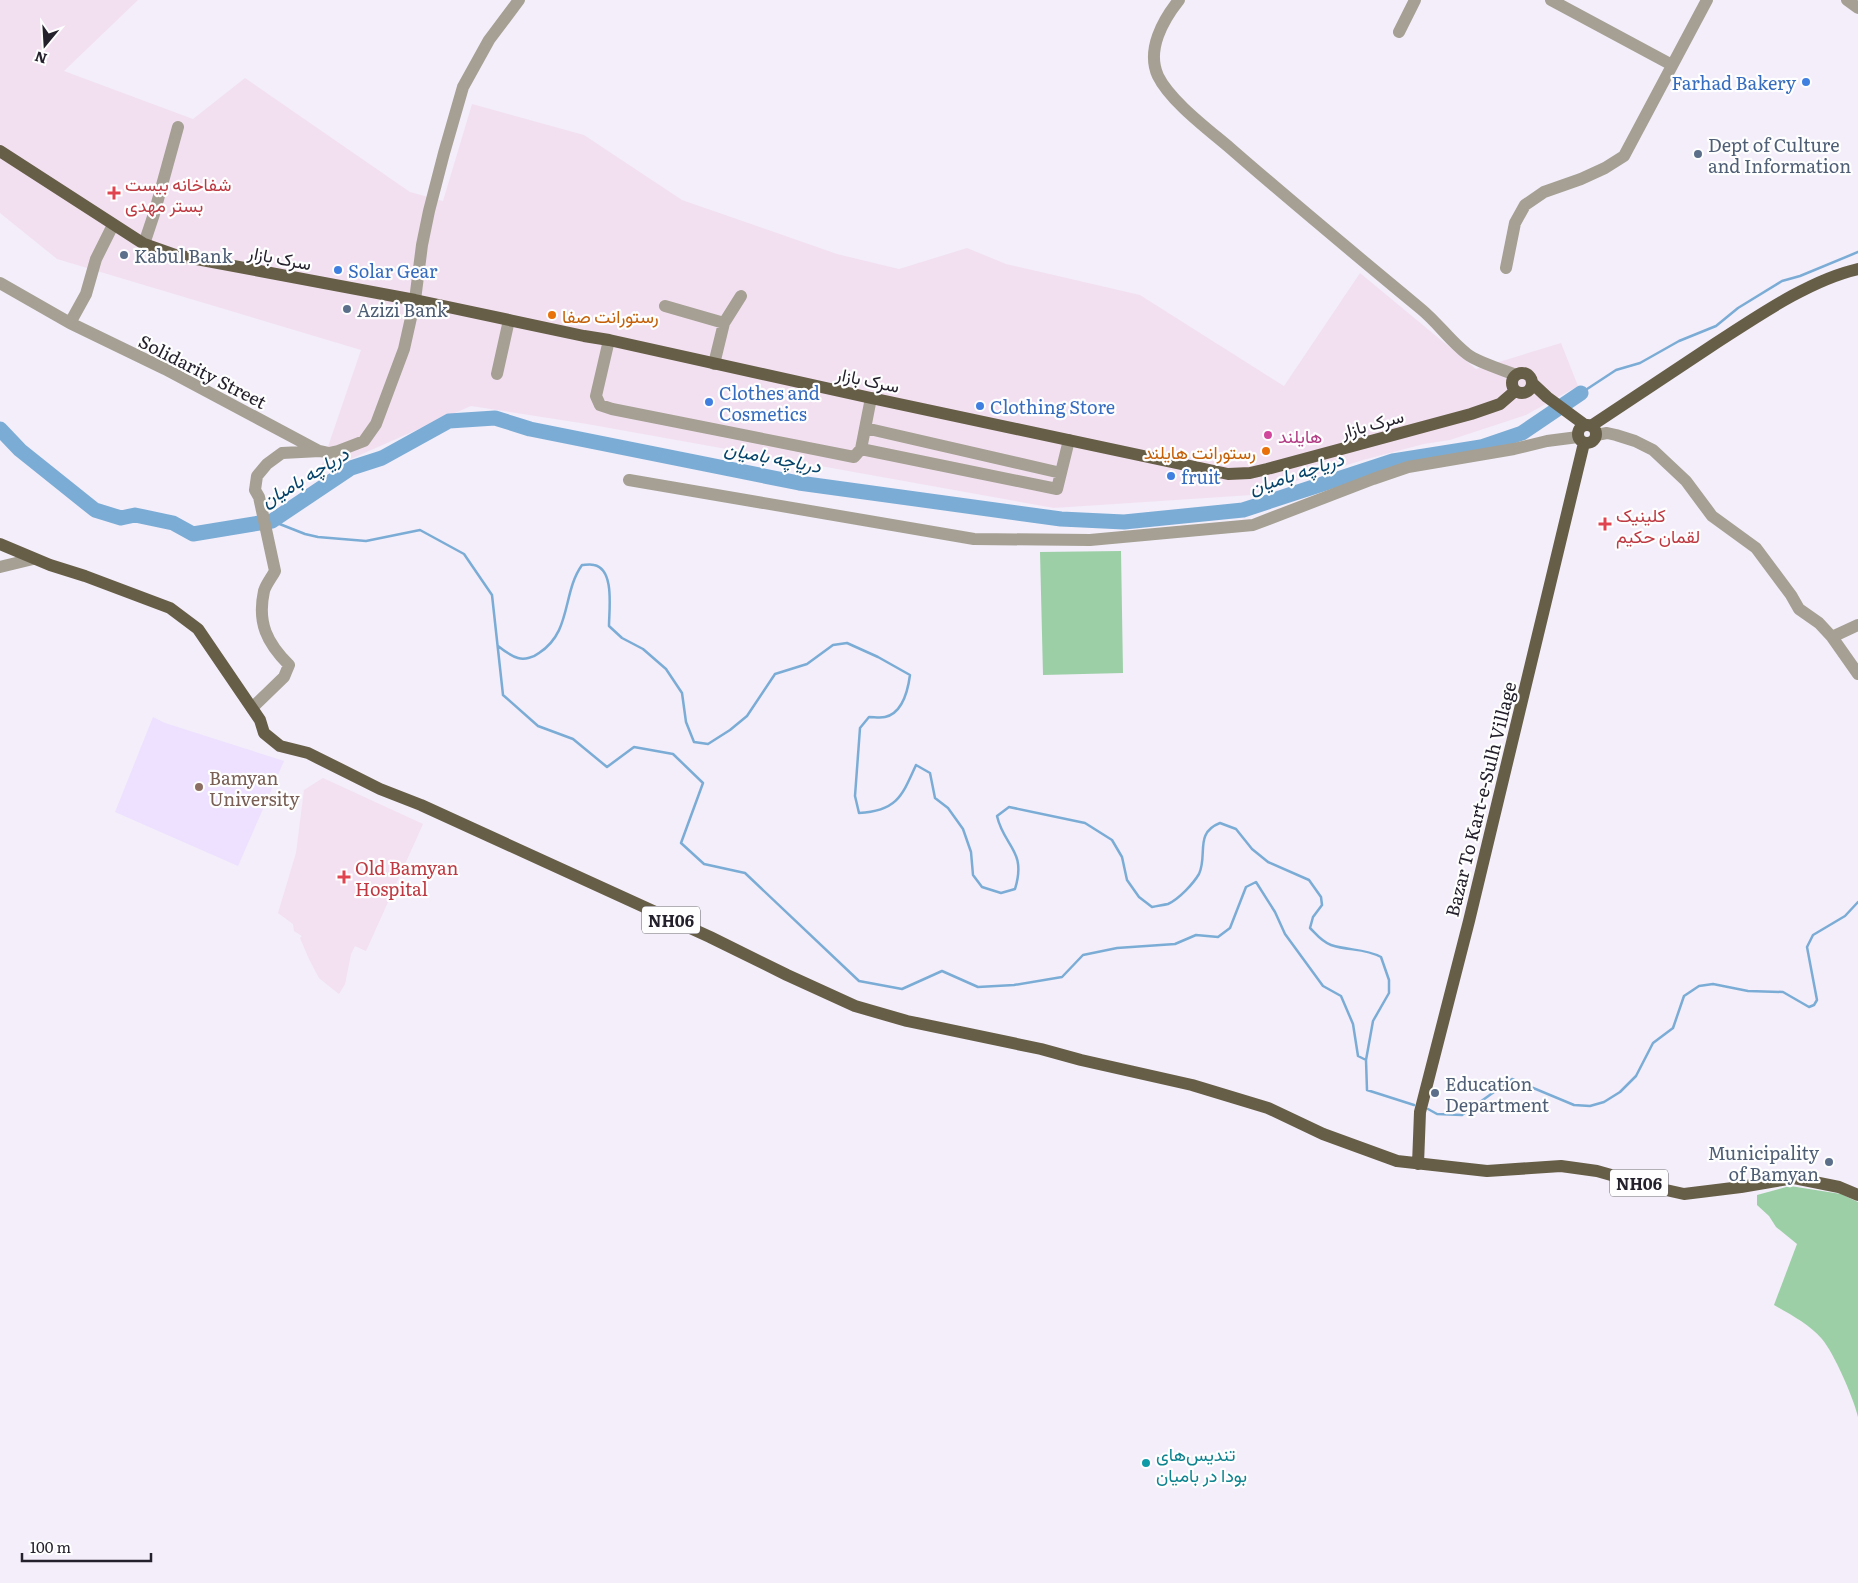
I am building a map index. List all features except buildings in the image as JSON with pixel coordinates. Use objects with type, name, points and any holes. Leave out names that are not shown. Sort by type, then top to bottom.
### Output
[{"type":"main road","name":"سرک بازار","points":[[0,151],[144,244],[175,256],[415,300],[1228,474],[1250,473],[1471,414],[1500,404],[1515,391]]},
{"type":"main road","points":[[1531,386],[1521,393],[1515,391],[1512,383],[1516,375],[1526,374],[1530,378],[1531,386],[1545,400],[1570,418],[1585,432],[1766,310],[1824,281],[1845,272],[1858,270]]},
{"type":"main road","name":"Bazar To Kart-e-Sulh Village","points":[[1418,1164],[1422,1105],[1469,921],[1585,432]]},
{"type":"main road","name":"NH06","points":[[0,544],[170,608],[198,629],[260,720],[264,733],[280,746],[308,753],[380,790],[421,805],[855,1006],[907,1021],[1041,1050],[1192,1086],[1268,1108],[1323,1134],[1397,1161],[1487,1171],[1561,1166],[1598,1171],[1684,1194],[1794,1178],[1839,1187],[1858,1195]]},
{"type":"street","points":[[252,708],[284,677],[289,665],[274,651],[262,625],[264,590],[276,571],[259,497],[255,490],[256,476],[267,464],[282,453],[320,451],[329,453],[364,441],[376,424],[404,349],[415,300],[422,245],[444,153],[463,87],[489,40],[519,0]]},
{"type":"street","points":[[1179,0],[1170,11],[1163,25],[1155,46],[1154,60],[1158,76],[1177,102],[1299,208],[1429,316],[1468,355],[1516,375]]},
{"type":"street","points":[[1399,32],[1415,0]]},
{"type":"street","points":[[1551,0],[1672,65]]},
{"type":"street","points":[[1506,268],[1515,223],[1525,205],[1544,192],[1581,179],[1605,168],[1624,156],[1707,0]]},
{"type":"street","points":[[1847,0],[1858,8]]},
{"type":"street","points":[[144,244],[178,127]]},
{"type":"street","points":[[70,323],[86,294],[96,259],[113,225]]},
{"type":"street","name":"Solidarity Street","points":[[0,283],[70,323],[165,369],[320,451]]},
{"type":"street","points":[[714,364],[724,322],[741,296]]},
{"type":"street","points":[[665,306],[724,322]]},
{"type":"street","points":[[497,374],[509,320]]},
{"type":"street","points":[[608,340],[596,396],[600,405],[612,409],[854,456],[861,449],[871,398]]},
{"type":"street","points":[[865,428],[1061,473]]},
{"type":"street","points":[[629,480],[974,539],[1090,540],[1253,525],[1408,467],[1514,449],[1585,432],[1606,433],[1635,440],[1653,450],[1686,482],[1712,516],[1756,548],[1791,595],[1799,609],[1819,623],[1832,637],[1858,674]]},
{"type":"street","points":[[861,449],[1057,489],[1068,440]]},
{"type":"street","points":[[0,567],[33,558]]},
{"type":"street","points":[[1832,637],[1858,625]]},
{"type":"shaded area","points":[[0,0],[138,0],[64,71],[193,119],[245,78],[410,192],[443,201],[472,104],[584,135],[682,200],[837,254],[899,269],[967,248],[1006,264],[1140,295],[1284,386],[1360,273],[1476,369],[1561,343],[1578,386],[1526,415],[1450,440],[1424,444],[1363,460],[1252,495],[1054,508],[587,424],[471,406],[319,473],[361,350],[57,259],[0,213]]},
{"type":"shaded area","name":"Bamyan University","points":[[153,717],[165,723],[284,761],[238,866],[115,812]]},
{"type":"shaded area","name":"Old Bamyan Hospital","points":[[323,778],[423,824],[366,951],[355,946],[351,954],[345,984],[339,994],[319,978],[300,938],[302,936],[294,931],[293,924],[278,913],[296,853],[304,790]]},
{"type":"green space","points":[[1121,551],[1123,673],[1043,675],[1040,552]]},
{"type":"green space","points":[[1790,1186],[1841,1194],[1858,1202],[1858,1417],[1843,1377],[1822,1339],[1806,1324],[1774,1305],[1797,1244],[1776,1227],[1769,1216],[1757,1205],[1757,1195]]},
{"type":"waterway","points":[[1581,393],[1616,370],[1640,363],[1679,341],[1716,326],[1738,308],[1782,281],[1800,276],[1858,252]]},
{"type":"waterway","name":"دریاچه بامیان","points":[[0,429],[20,450],[95,510],[121,518],[135,515],[173,523],[193,534],[272,521],[351,468],[382,458],[449,421],[495,418],[530,429],[799,483],[1061,519],[1124,522],[1243,510],[1393,461],[1481,447],[1522,433],[1581,393]]},
{"type":"waterway","points":[[272,521],[318,537],[366,541],[420,530],[464,554],[492,595],[503,695],[538,726],[573,739],[607,767],[634,747],[673,754],[703,783],[681,843],[704,864],[745,873],[859,981],[902,989],[942,971],[978,987],[1014,985],[1062,977],[1083,955],[1117,948],[1175,944],[1196,935],[1218,937],[1230,928],[1246,887],[1256,882],[1275,912],[1285,934],[1323,986],[1341,996],[1353,1024],[1358,1056],[1366,1060],[1367,1090],[1414,1105]]},
{"type":"waterway","points":[[498,646],[521,659],[529,658],[539,653],[550,644],[557,634],[562,623],[571,588],[582,565],[592,565],[601,568],[608,582],[610,601],[609,626],[622,638],[643,649],[666,669],[682,693],[686,722],[694,742],[708,744],[747,716],[775,674],[807,664],[833,645],[847,643],[878,657],[910,675],[904,700],[896,711],[885,717],[869,717],[860,728],[855,796],[859,813],[882,809],[896,800],[907,785],[916,765],[930,773],[935,798],[948,808],[963,829],[971,852],[973,875],[982,887],[1001,893],[1015,889],[1018,876],[1016,857],[1004,835],[997,816],[1009,807],[1085,823],[1112,840],[1122,857],[1127,880],[1139,897],[1152,907],[1168,904],[1177,899],[1196,878],[1201,867],[1204,839],[1212,827],[1220,823],[1236,829],[1252,849],[1268,862],[1309,880],[1321,897],[1322,905],[1313,917],[1310,928],[1319,938],[1331,945],[1369,952],[1381,957],[1389,980],[1389,993],[1373,1021],[1366,1060]]},
{"type":"waterway","points":[[1428,1109],[1437,1114],[1462,1115],[1512,1079],[1574,1105],[1590,1106],[1604,1102],[1620,1092],[1636,1076],[1653,1043],[1673,1028],[1684,996],[1699,986],[1713,984],[1748,991],[1783,992],[1809,1007],[1814,1005],[1817,1000],[1807,947],[1813,935],[1845,916],[1858,902]]},
{"type":"place","name":"Farhad Bakery","points":[[1806,82]]},
{"type":"place","name":"Dept of Culture and Information","points":[[1698,154]]},
{"type":"place","name":"شفاخانه بیست بستر مهدی","points":[[114,193]]},
{"type":"place","name":"Kabul Bank","points":[[124,255]]},
{"type":"place","name":"Solar Gear","points":[[338,270]]},
{"type":"place","name":"Azizi Bank","points":[[347,309]]},
{"type":"place","name":"رستورانت صفا","points":[[552,315]]},
{"type":"place","name":"Clothes and Cosmetics","points":[[709,402]]},
{"type":"place","name":"Clothing Store","points":[[980,406]]},
{"type":"place","name":"هایلند","points":[[1268,435]]},
{"type":"place","name":"رستورانت هایلند","points":[[1266,451]]},
{"type":"place","name":"fruit","points":[[1171,476]]},
{"type":"place","name":"کلینیک لقمان حکیم","points":[[1605,524]]},
{"type":"place","name":"Bamyan University","points":[[199,787]]},
{"type":"place","name":"Old Bamyan Hospital","points":[[344,877]]},
{"type":"place","name":"Education Department","points":[[1435,1093]]},
{"type":"place","name":"Municipality of Bamyan","points":[[1829,1162]]},
{"type":"place","name":"تندیس‌های بودا در بامیان","points":[[1146,1463]]}]
